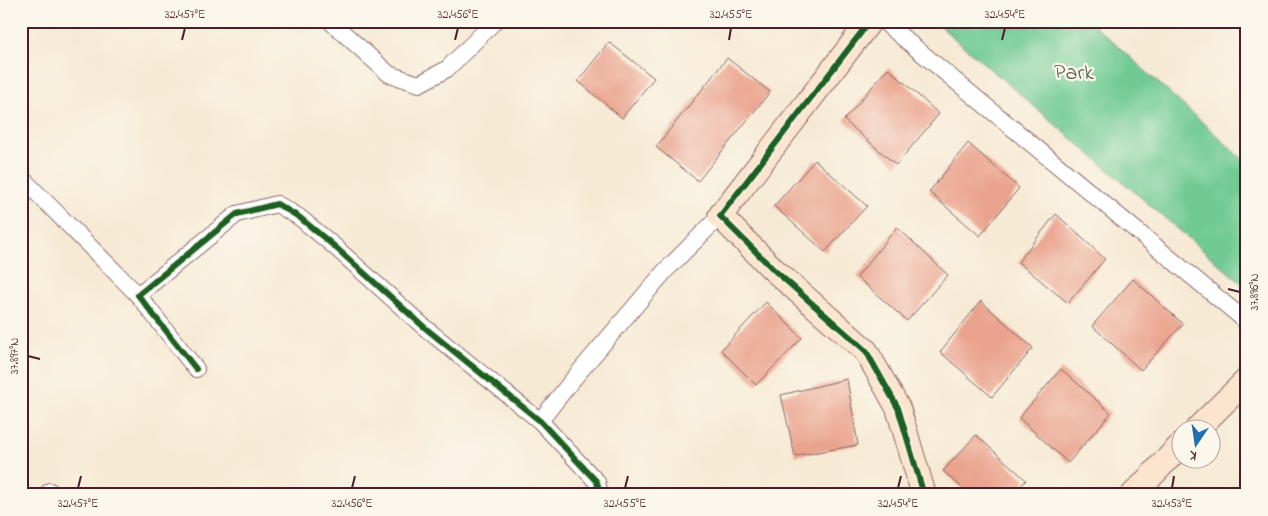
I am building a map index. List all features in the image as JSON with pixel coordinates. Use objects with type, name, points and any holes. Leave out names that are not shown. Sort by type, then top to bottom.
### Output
[{"type":"street","points":[[330,21],[390,74],[419,84],[447,69],[495,21]]},
{"type":"street","points":[[540,421],[574,378],[666,271],[720,216],[870,21]]},
{"type":"street","points":[[883,21],[1247,322]]},
{"type":"street","points":[[21,177],[138,295],[196,369]]},
{"type":"street","points":[[138,295],[238,214],[277,204],[299,217],[424,327],[540,421],[597,482],[600,495]]},
{"type":"street","points":[[720,216],[774,270],[866,351],[898,408],[924,495]]},
{"type":"street","points":[[1208,418],[1247,380]]},
{"type":"street","points":[[1133,495],[1170,456]]},
{"type":"street","points":[[46,495],[50,491],[54,495]]},
{"type":"green space","name":"Park","points":[[934,21],[1090,21],[1247,163],[1247,288]]},
{"type":"building","points":[[609,42],[654,78],[622,118],[578,81]]},
{"type":"building","points":[[727,58],[770,92],[698,181],[656,147]]},
{"type":"building","points":[[888,68],[939,114],[896,165],[844,120]]},
{"type":"building","points":[[968,143],[1019,188],[980,236],[929,192]]},
{"type":"building","points":[[815,160],[867,206],[825,252],[774,206]]},
{"type":"building","points":[[1056,214],[1105,259],[1068,303],[1018,262]]},
{"type":"building","points":[[897,227],[948,275],[907,321],[857,277]]},
{"type":"building","points":[[1133,279],[1183,324],[1141,370],[1092,326]]},
{"type":"building","points":[[981,301],[1033,348],[992,397],[940,352]]},
{"type":"building","points":[[766,302],[802,338],[756,385],[721,350]]},
{"type":"building","points":[[1061,369],[1111,413],[1068,463],[1019,418]]},
{"type":"building","points":[[847,379],[858,445],[795,456],[781,395]]},
{"type":"building","points":[[976,435],[1026,480],[1013,495],[970,495],[943,471]]},
{"type":"cycle path","points":[[870,21],[720,216],[774,270],[866,351],[898,408],[924,495]]},
{"type":"cycle path","points":[[196,369],[138,295],[237,214],[277,204],[299,217],[424,327],[540,421],[597,482],[600,495]]}]
